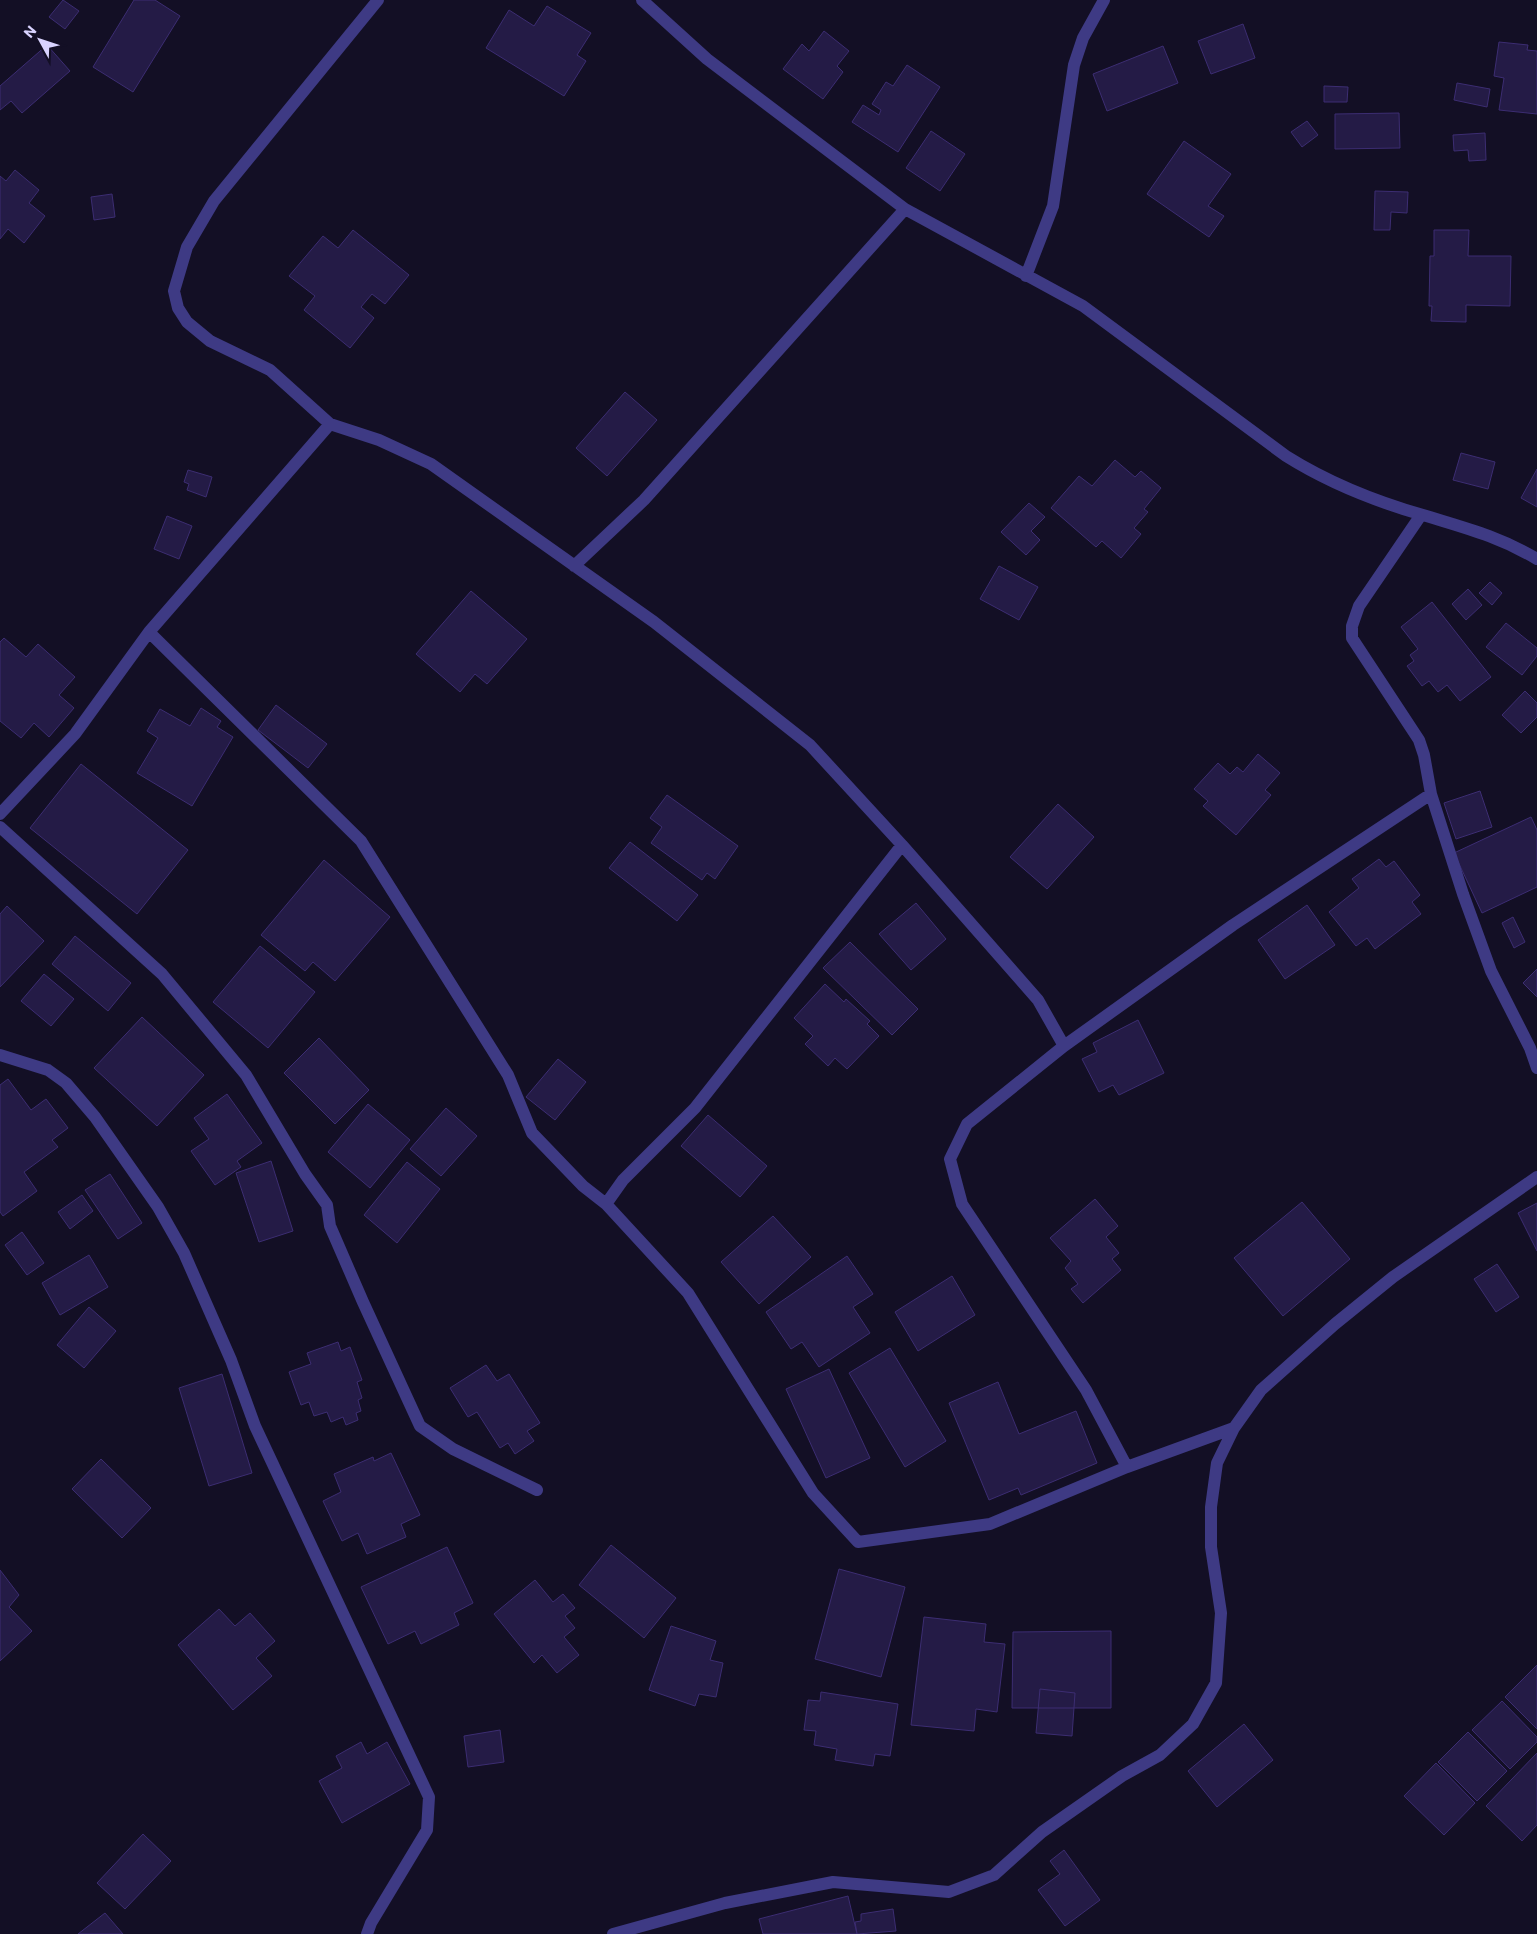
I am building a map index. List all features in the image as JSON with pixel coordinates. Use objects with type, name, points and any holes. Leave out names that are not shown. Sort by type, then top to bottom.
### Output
[{"type":"street","points":[[378,0],[214,201],[187,247],[174,291],[178,308],[187,322],[210,341],[270,370],[330,424],[379,440],[431,464],[654,622],[810,745],[902,845],[1038,1000],[1064,1046]]},
{"type":"street","points":[[642,0],[707,59],[905,209],[1083,306],[1286,456],[1316,476],[1353,492],[1509,542],[1537,559]]},
{"type":"street","points":[[1026,276],[1053,206],[1074,65],[1083,38],[1104,0]]},
{"type":"street","points":[[574,566],[644,500],[905,209]]},
{"type":"street","points":[[0,814],[75,734],[149,632],[330,424]]},
{"type":"street","points":[[1422,515],[1359,606],[1352,626],[1352,638],[1418,740],[1424,755],[1431,794],[1463,894],[1491,971],[1530,1048],[1537,1068]]},
{"type":"street","points":[[149,632],[361,841],[508,1075],[532,1133],[583,1186],[606,1204],[688,1293],[813,1493],[858,1542],[990,1524],[1127,1467],[1234,1428]]},
{"type":"street","points":[[1127,1467],[1086,1390],[962,1204],[950,1159],[967,1124],[1064,1046],[1233,925],[1431,794]]},
{"type":"street","points":[[0,827],[162,974],[246,1075],[327,1205],[330,1226],[362,1302],[420,1426],[453,1449],[537,1490]]},
{"type":"street","points":[[606,1204],[623,1180],[695,1108],[902,845]]},
{"type":"street","points":[[0,1055],[48,1070],[66,1084],[95,1117],[158,1207],[184,1253],[231,1360],[255,1426],[429,1797],[427,1830],[371,1923],[367,1934]]},
{"type":"street","points":[[613,1934],[725,1903],[832,1882],[949,1892],[994,1875],[1042,1832],[1122,1776],[1160,1755],[1193,1724],[1216,1683],[1221,1613],[1211,1547],[1211,1507],[1217,1463],[1234,1428],[1261,1390],[1335,1324],[1392,1277],[1537,1177]]},
{"type":"building","points":[[63,0],[79,11],[65,29],[49,17]]},
{"type":"building","points":[[134,0],[155,0],[180,16],[133,92],[93,67]]},
{"type":"building","points":[[547,6],[591,33],[577,55],[586,61],[564,96],[486,48],[509,10],[534,26]]},
{"type":"building","points":[[1243,24],[1255,58],[1211,74],[1198,41]]},
{"type":"building","points":[[824,31],[849,51],[837,66],[843,72],[823,99],[783,69],[802,44],[809,51]]},
{"type":"building","points":[[1499,42],[1528,45],[1527,50],[1537,51],[1537,114],[1499,110],[1504,78],[1494,76]]},
{"type":"building","points":[[47,45],[70,71],[22,113],[11,101],[0,110],[0,86]]},
{"type":"building","points":[[1163,46],[1178,83],[1107,111],[1093,74]]},
{"type":"building","points":[[907,65],[940,87],[898,152],[852,122],[863,105],[879,115],[881,110],[872,104],[886,82],[893,86]]},
{"type":"building","points":[[1457,83],[1490,89],[1487,107],[1454,100]]},
{"type":"building","points":[[1324,86],[1348,87],[1347,102],[1324,102]]},
{"type":"building","points":[[1399,113],[1400,148],[1335,149],[1335,114]]},
{"type":"building","points":[[1307,121],[1318,135],[1302,147],[1291,132]]},
{"type":"building","points":[[931,131],[965,154],[940,191],[906,168]]},
{"type":"building","points":[[1485,133],[1486,160],[1469,161],[1468,150],[1454,151],[1453,135]]},
{"type":"building","points":[[1184,141],[1231,174],[1208,206],[1224,216],[1209,237],[1147,194]]},
{"type":"building","points":[[15,170],[39,190],[29,203],[45,216],[24,243],[8,229],[0,239],[0,176],[6,181]]},
{"type":"building","points":[[1375,191],[1408,192],[1407,213],[1391,212],[1390,230],[1374,230]]},
{"type":"building","points":[[112,194],[115,217],[94,220],[91,197]]},
{"type":"building","points":[[353,230],[409,275],[385,304],[372,294],[361,307],[374,318],[350,348],[304,310],[315,296],[289,276],[323,236],[338,248]]},
{"type":"building","points":[[1434,230],[1469,230],[1468,256],[1511,256],[1510,306],[1466,305],[1466,322],[1431,321],[1432,306],[1429,306],[1430,256],[1434,256]]},
{"type":"building","points":[[625,392],[657,420],[607,476],[576,448]]},
{"type":"building","points":[[1461,453],[1495,462],[1488,489],[1453,480]]},
{"type":"building","points":[[1115,460],[1135,477],[1141,471],[1161,488],[1144,509],[1148,512],[1134,528],[1141,534],[1121,558],[1102,541],[1096,547],[1051,508],[1079,476],[1092,486]]},
{"type":"building","points":[[1537,469],[1537,507],[1521,498]]},
{"type":"building","points":[[188,470],[212,477],[206,497],[187,490],[189,484],[184,482]]},
{"type":"building","points":[[1029,503],[1045,517],[1031,531],[1040,540],[1026,555],[1001,532]]},
{"type":"building","points":[[167,516],[192,526],[179,559],[154,549]]},
{"type":"building","points":[[999,566],[1038,587],[1019,620],[980,599]]},
{"type":"building","points":[[1490,582],[1502,593],[1492,605],[1479,593]]},
{"type":"building","points":[[1468,589],[1482,605],[1466,620],[1452,604]]},
{"type":"building","points":[[471,591],[527,639],[487,684],[475,674],[460,692],[416,654]]},
{"type":"building","points":[[1432,602],[1491,677],[1460,701],[1447,685],[1438,692],[1429,681],[1422,686],[1407,666],[1414,661],[1410,655],[1418,649],[1401,627]]},
{"type":"building","points":[[1506,623],[1537,648],[1537,656],[1522,675],[1486,647]]},
{"type":"building","points":[[4,638],[26,657],[38,644],[75,677],[59,695],[74,708],[49,737],[34,723],[21,738],[0,721],[0,642]]},
{"type":"building","points":[[1525,691],[1537,703],[1537,717],[1521,733],[1502,715]]},
{"type":"building","points":[[276,705],[327,744],[308,768],[258,730]]},
{"type":"building","points":[[201,708],[221,721],[217,727],[233,737],[192,806],[137,773],[158,738],[147,731],[160,709],[190,726]]},
{"type":"building","points":[[1258,754],[1280,773],[1265,790],[1271,795],[1236,835],[1203,806],[1208,801],[1194,789],[1218,763],[1230,774],[1237,767],[1243,772]]},
{"type":"building","points":[[81,764],[188,850],[137,914],[30,828]]},
{"type":"building","points":[[1480,791],[1492,827],[1456,839],[1444,803]]},
{"type":"building","points":[[667,795],[738,846],[715,879],[707,873],[702,880],[651,843],[662,827],[650,818]]},
{"type":"building","points":[[1058,804],[1094,837],[1047,889],[1010,857]]},
{"type":"building","points":[[1531,817],[1537,830],[1537,887],[1482,913],[1454,853]]},
{"type":"building","points":[[630,842],[698,895],[677,921],[609,868]]},
{"type":"building","points":[[1379,859],[1386,867],[1394,861],[1420,895],[1412,902],[1421,914],[1375,949],[1367,938],[1356,946],[1329,912],[1359,888],[1352,879]]},
{"type":"building","points":[[324,860],[390,917],[335,981],[313,962],[305,971],[261,935]]},
{"type":"building","points":[[916,903],[946,939],[911,970],[879,934]]},
{"type":"building","points":[[1307,905],[1335,945],[1285,979],[1258,940]]},
{"type":"building","points":[[7,906],[44,941],[0,987],[0,914]]},
{"type":"building","points":[[1513,917],[1525,942],[1514,948],[1502,923]]},
{"type":"building","points":[[75,936],[131,983],[108,1011],[52,964]]},
{"type":"building","points":[[850,942],[918,1009],[892,1035],[823,968]]},
{"type":"building","points":[[260,946],[315,992],[268,1048],[213,1002]]},
{"type":"building","points":[[1537,969],[1537,997],[1523,983]]},
{"type":"building","points":[[44,974],[74,999],[51,1026],[21,1001]]},
{"type":"building","points":[[825,984],[844,1002],[846,999],[870,1021],[867,1024],[879,1036],[847,1069],[835,1058],[828,1066],[805,1044],[813,1036],[794,1018]]},
{"type":"building","points":[[142,1017],[204,1075],[157,1126],[94,1068]]},
{"type":"building","points":[[1138,1020],[1164,1073],[1119,1095],[1113,1085],[1099,1092],[1082,1059],[1097,1052],[1093,1043]]},
{"type":"building","points":[[319,1038],[369,1090],[335,1124],[284,1073]]},
{"type":"building","points":[[558,1059],[586,1082],[555,1120],[526,1097]]},
{"type":"building","points":[[8,1079],[31,1110],[46,1099],[68,1128],[52,1140],[58,1147],[24,1172],[37,1191],[3,1216],[0,1212],[0,1085]]},
{"type":"building","points":[[227,1094],[262,1143],[237,1161],[241,1167],[215,1185],[191,1151],[209,1139],[194,1118]]},
{"type":"building","points":[[368,1104],[410,1140],[370,1188],[328,1152]]},
{"type":"building","points":[[446,1108],[477,1136],[441,1176],[410,1149]]},
{"type":"building","points":[[708,1115],[767,1166],[740,1197],[681,1146]]},
{"type":"building","points":[[271,1161],[293,1231],[259,1242],[236,1173]]},
{"type":"building","points":[[407,1162],[440,1189],[397,1243],[364,1215]]},
{"type":"building","points":[[110,1174],[142,1223],[118,1239],[85,1190]]},
{"type":"building","points":[[82,1195],[93,1211],[70,1229],[58,1212]]},
{"type":"building","points":[[1095,1199],[1118,1226],[1106,1237],[1119,1253],[1112,1259],[1121,1270],[1083,1303],[1071,1289],[1078,1284],[1065,1268],[1071,1261],[1050,1238]]},
{"type":"building","points":[[1302,1202],[1350,1259],[1283,1316],[1234,1258]]},
{"type":"building","points":[[1537,1203],[1537,1251],[1518,1213]]},
{"type":"building","points":[[773,1216],[811,1257],[759,1304],[721,1262]]},
{"type":"building","points":[[22,1232],[44,1263],[27,1275],[5,1245]]},
{"type":"building","points":[[89,1255],[108,1287],[60,1315],[42,1283]]},
{"type":"building","points":[[847,1256],[873,1294],[853,1307],[870,1333],[819,1367],[802,1342],[791,1349],[766,1312]]},
{"type":"building","points":[[1497,1264],[1519,1297],[1496,1312],[1474,1279]]},
{"type":"building","points":[[952,1276],[975,1315],[918,1351],[895,1312]]},
{"type":"building","points":[[89,1307],[116,1331],[84,1368],[57,1345]]},
{"type":"building","points":[[338,1342],[341,1351],[350,1347],[362,1380],[357,1382],[362,1398],[358,1400],[361,1411],[356,1413],[358,1420],[346,1425],[343,1417],[331,1422],[327,1412],[314,1416],[309,1402],[301,1405],[289,1372],[311,1364],[307,1353]]},
{"type":"building","points":[[890,1348],[946,1441],[905,1467],[849,1373]]},
{"type":"building","points":[[486,1365],[497,1381],[509,1374],[540,1423],[527,1431],[534,1441],[515,1454],[508,1443],[500,1448],[477,1412],[468,1417],[450,1388]]},
{"type":"building","points":[[829,1369],[870,1458],[826,1478],[786,1389]]},
{"type":"building","points":[[222,1374],[252,1473],[209,1486],[179,1388]]},
{"type":"building","points":[[998,1382],[1019,1434],[1076,1411],[1097,1463],[1021,1495],[1018,1488],[989,1500],[949,1403]]},
{"type":"building","points":[[391,1453],[420,1515],[401,1524],[406,1537],[367,1554],[358,1533],[342,1541],[323,1501],[341,1492],[334,1474],[373,1457],[374,1461]]},
{"type":"building","points":[[101,1459],[151,1508],[122,1538],[72,1489]]},
{"type":"building","points":[[611,1545],[676,1598],[644,1638],[579,1585]]},
{"type":"building","points":[[447,1547],[473,1603],[454,1613],[459,1625],[421,1644],[415,1631],[388,1644],[361,1587]]},
{"type":"building","points":[[839,1569],[905,1587],[881,1677],[815,1659]]},
{"type":"building","points":[[0,1570],[19,1595],[9,1607],[32,1631],[0,1661]]},
{"type":"building","points":[[535,1580],[553,1602],[563,1594],[575,1608],[565,1616],[575,1628],[564,1637],[579,1655],[557,1673],[542,1655],[534,1663],[494,1614]]},
{"type":"building","points":[[219,1609],[235,1626],[250,1613],[275,1641],[256,1658],[272,1676],[233,1710],[178,1645]]},
{"type":"building","points":[[924,1617],[986,1624],[984,1642],[1005,1644],[997,1712],[976,1709],[974,1731],[911,1725]]},
{"type":"building","points":[[671,1626],[716,1641],[710,1660],[723,1663],[716,1697],[699,1694],[695,1706],[649,1690]]},
{"type":"building","points":[[1111,1631],[1111,1708],[1012,1708],[1013,1632]]},
{"type":"building","points":[[1537,1665],[1537,1729],[1505,1697]]},
{"type":"building","points":[[1040,1689],[1075,1693],[1072,1736],[1036,1733]]},
{"type":"building","points":[[821,1692],[898,1704],[890,1756],[875,1754],[873,1766],[835,1760],[837,1749],[814,1745],[816,1731],[804,1730],[808,1700],[820,1701]]},
{"type":"building","points":[[1502,1701],[1537,1737],[1537,1742],[1510,1769],[1472,1730]]},
{"type":"building","points":[[1244,1724],[1273,1760],[1217,1807],[1188,1771]]},
{"type":"building","points":[[500,1730],[504,1762],[468,1767],[464,1736]]},
{"type":"building","points":[[1468,1732],[1507,1771],[1477,1801],[1438,1762]]},
{"type":"building","points":[[361,1742],[367,1754],[387,1742],[410,1784],[342,1823],[319,1781],[342,1768],[336,1756]]},
{"type":"building","points":[[1537,1753],[1537,1825],[1522,1841],[1486,1806]]},
{"type":"building","points":[[1436,1763],[1475,1803],[1444,1835],[1404,1796]]},
{"type":"building","points":[[143,1834],[171,1861],[125,1909],[97,1883]]},
{"type":"building","points":[[1064,1850],[1100,1900],[1065,1926],[1038,1890],[1060,1874],[1050,1861]]},
{"type":"building","points":[[848,1896],[857,1934],[763,1934],[759,1919]]},
{"type":"building","points":[[893,1909],[896,1931],[857,1934],[855,1922],[861,1921],[861,1914]]},
{"type":"building","points":[[105,1913],[123,1934],[78,1934]]}]
